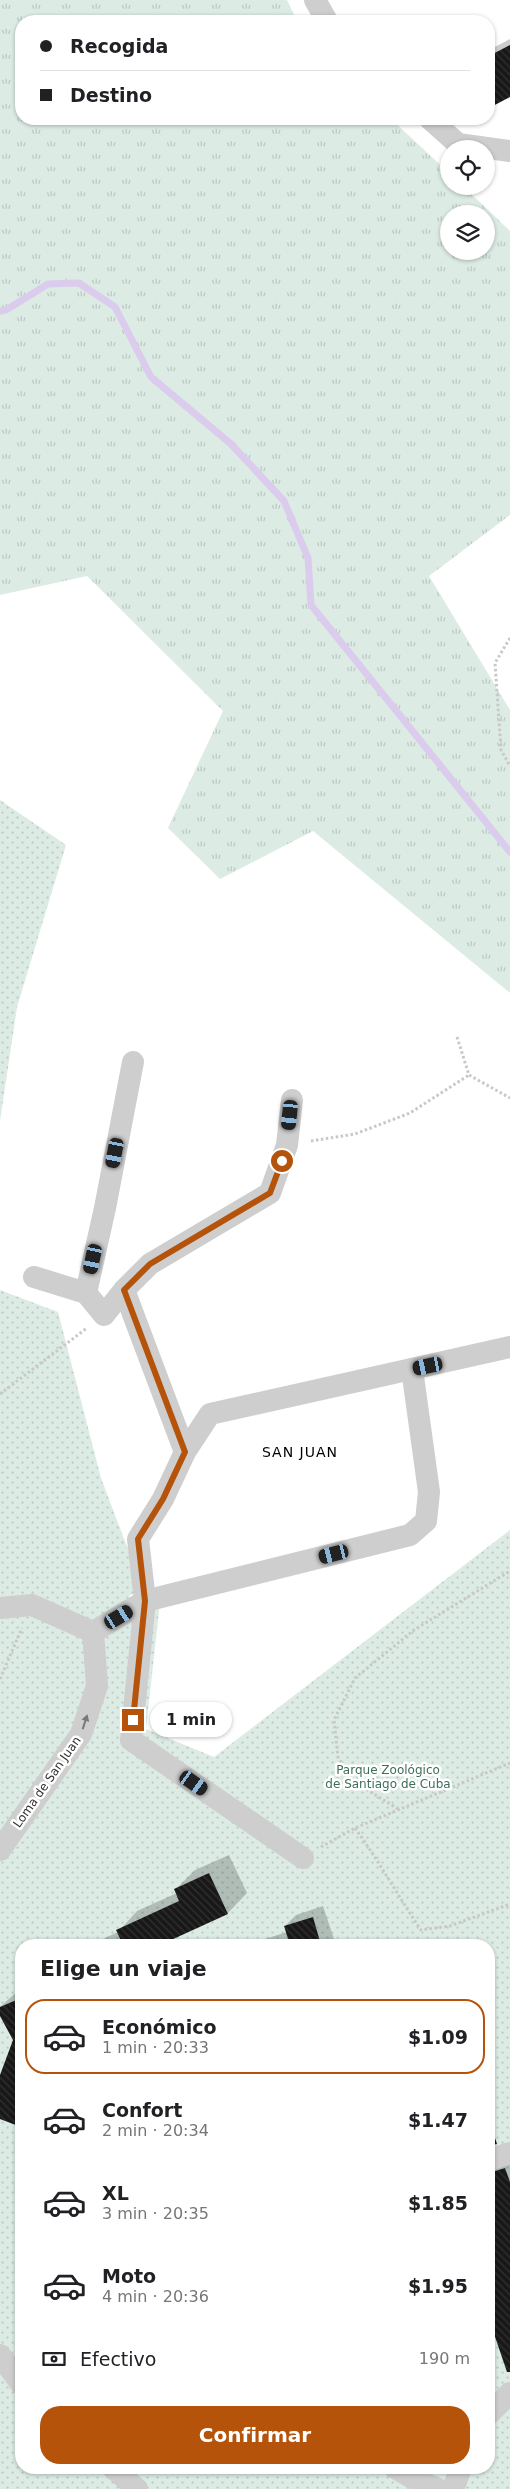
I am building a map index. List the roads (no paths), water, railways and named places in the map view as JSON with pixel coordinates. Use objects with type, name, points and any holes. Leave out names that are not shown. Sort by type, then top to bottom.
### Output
[{"type":"street","points":[[315,0],[324,15]]},
{"type":"street","points":[[437,125],[458,144],[510,151]]},
{"type":"street","points":[[86,1293],[105,1208],[133,1062]]},
{"type":"street","points":[[34,1277],[86,1293],[104,1315],[124,1290],[150,1264],[270,1193],[287,1145],[292,1100]]},
{"type":"street","points":[[124,1290],[185,1452]]},
{"type":"street","points":[[303,1858],[131,1740],[145,1601],[138,1539],[163,1499],[185,1452],[210,1414],[510,1347]]},
{"type":"street","points":[[0,1608],[32,1605],[93,1632],[145,1601],[410,1535],[426,1520],[429,1492],[412,1369]]},
{"type":"street","name":"Loma de San Juan","points":[[0,1850],[81,1734],[97,1686],[93,1632]]},
{"type":"street","points":[[495,2158],[510,2154]]},
{"type":"street","points":[[0,2355],[15,2376]]},
{"type":"street","points":[[495,2408],[510,2393]]},
{"type":"street","points":[[120,2474],[137,2489]]},
{"type":"street","points":[[406,2474],[438,2489]]},
{"type":"street","points":[[453,2489],[459,2474]]},
{"type":"waterway","points":[[0,311],[6,310],[48,284],[79,283],[115,307],[151,377],[231,444],[284,501],[308,558],[311,605],[510,852]]},
{"type":"district","name":"SAN JUAN","points":[[300,1452]]},
{"type":"park label","name":"Parque Zoológico de Santiago de Cuba","points":[[388,1777]]}]
